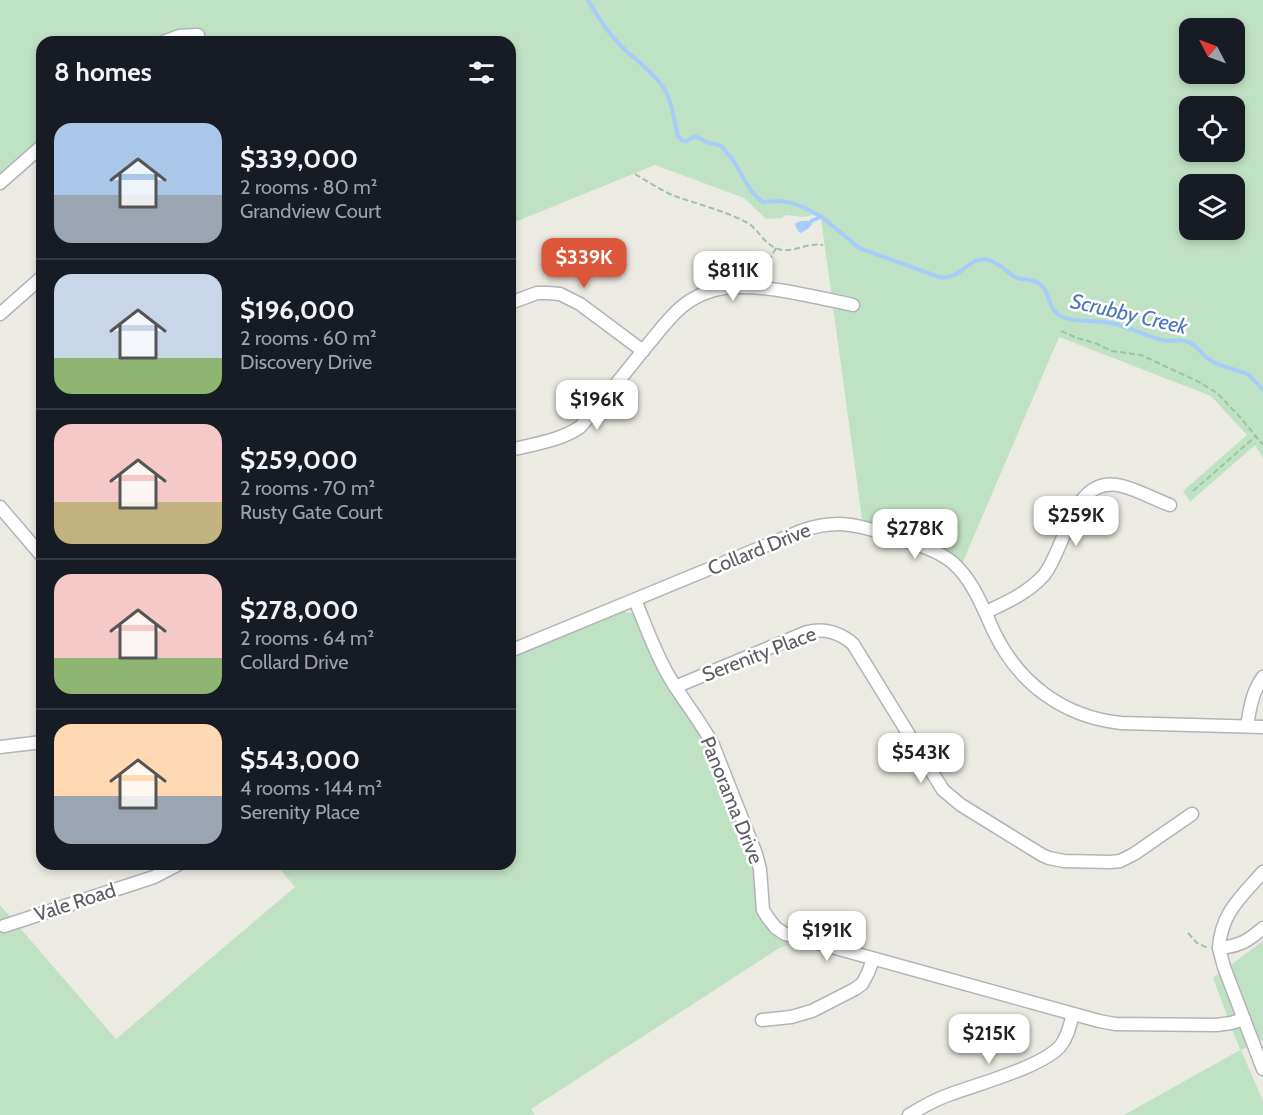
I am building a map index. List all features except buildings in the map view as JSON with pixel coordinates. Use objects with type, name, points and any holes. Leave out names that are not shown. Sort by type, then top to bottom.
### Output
[{"type":"street","points":[[179,36],[198,35]]},
{"type":"street","points":[[0,183],[36,151]]},
{"type":"street","points":[[0,314],[36,282]]},
{"type":"street","points":[[516,448],[554,439],[580,427],[672,315],[693,299],[718,289],[733,287],[773,290],[853,305]]},
{"type":"street","points":[[516,301],[537,293],[560,294],[580,304],[643,351]]},
{"type":"street","points":[[986,612],[1026,591],[1044,574],[1058,550],[1081,499],[1091,490],[1102,485],[1124,486],[1170,505]]},
{"type":"street","points":[[0,507],[36,549]]},
{"type":"street","name":"Collard Drive","points":[[516,649],[814,526],[845,524],[868,528],[939,554],[951,562],[970,583],[1005,652],[1017,668],[1044,694],[1063,706],[1102,721],[1121,723],[1263,727]]},
{"type":"street","name":"Panorama Drive","points":[[635,600],[660,661],[706,733],[751,837],[760,869],[763,910],[776,928],[794,938],[1115,1024],[1216,1025],[1244,1019]]},
{"type":"street","name":"Serenity Place","points":[[675,687],[807,632],[819,629],[832,631],[844,636],[853,644],[943,790],[961,805],[1042,855],[1064,861],[1120,861],[1192,814]]},
{"type":"street","points":[[1247,726],[1251,700],[1256,686],[1263,677]]},
{"type":"street","points":[[0,747],[36,743]]},
{"type":"street","name":"Vale Road","points":[[4,926],[154,877],[167,870]]},
{"type":"street","points":[[1263,872],[1228,914],[1220,935],[1219,948],[1263,1069]]},
{"type":"street","points":[[1219,948],[1236,946],[1247,941],[1263,928]]},
{"type":"street","points":[[762,1020],[791,1017],[812,1011],[855,989],[862,984],[873,959]]},
{"type":"street","points":[[909,1115],[926,1104],[1042,1060],[1061,1046],[1066,1038],[1073,1014]]},
{"type":"path","points":[[635,174],[673,195],[744,221],[753,227],[764,241],[776,248],[789,250],[807,244],[823,245]]},
{"type":"path","points":[[745,275],[771,256],[776,248]]},
{"type":"path","points":[[1061,331],[1112,351],[1141,355],[1197,381],[1217,393],[1263,445]]},
{"type":"path","points":[[1193,491],[1256,436]]},
{"type":"path","points":[[1188,933],[1197,943],[1205,947],[1219,948]]},
{"type":"green space","points":[[0,0],[1263,0],[1263,458],[1255,445],[1190,502],[1183,491],[1247,435],[1211,396],[1059,337],[962,564],[928,542],[862,519],[821,219],[814,215],[803,217],[786,215],[781,218],[766,219],[744,198],[655,165],[516,222],[516,36],[36,36],[36,147],[0,179]]},
{"type":"green space","points":[[624,612],[635,616],[668,688],[702,737],[754,863],[756,900],[765,925],[775,934],[799,944],[781,947],[531,1109],[535,1115],[0,1115],[0,905],[116,1039],[295,887],[281,870],[516,870],[516,656]]},
{"type":"green space","points":[[1263,941],[1263,1040],[1241,1050],[1263,1101],[1263,1115],[1124,1115],[1240,1050],[1213,978]]},
{"type":"water","points":[[801,221],[809,221],[812,224],[801,233],[795,225]]},
{"type":"waterway","name":"Scrubby Creek","points":[[588,0],[602,24],[615,40],[663,87],[671,104],[678,136],[683,141],[696,137],[720,145],[734,161],[752,192],[763,202],[781,201],[805,208],[822,217],[859,248],[939,277],[953,275],[981,259],[992,261],[1015,277],[1035,281],[1041,285],[1053,309],[1060,316],[1072,320],[1117,324],[1162,340],[1189,342],[1214,362],[1250,376],[1263,390]]},
{"type":"waterway","points":[[809,223],[821,217]]}]
